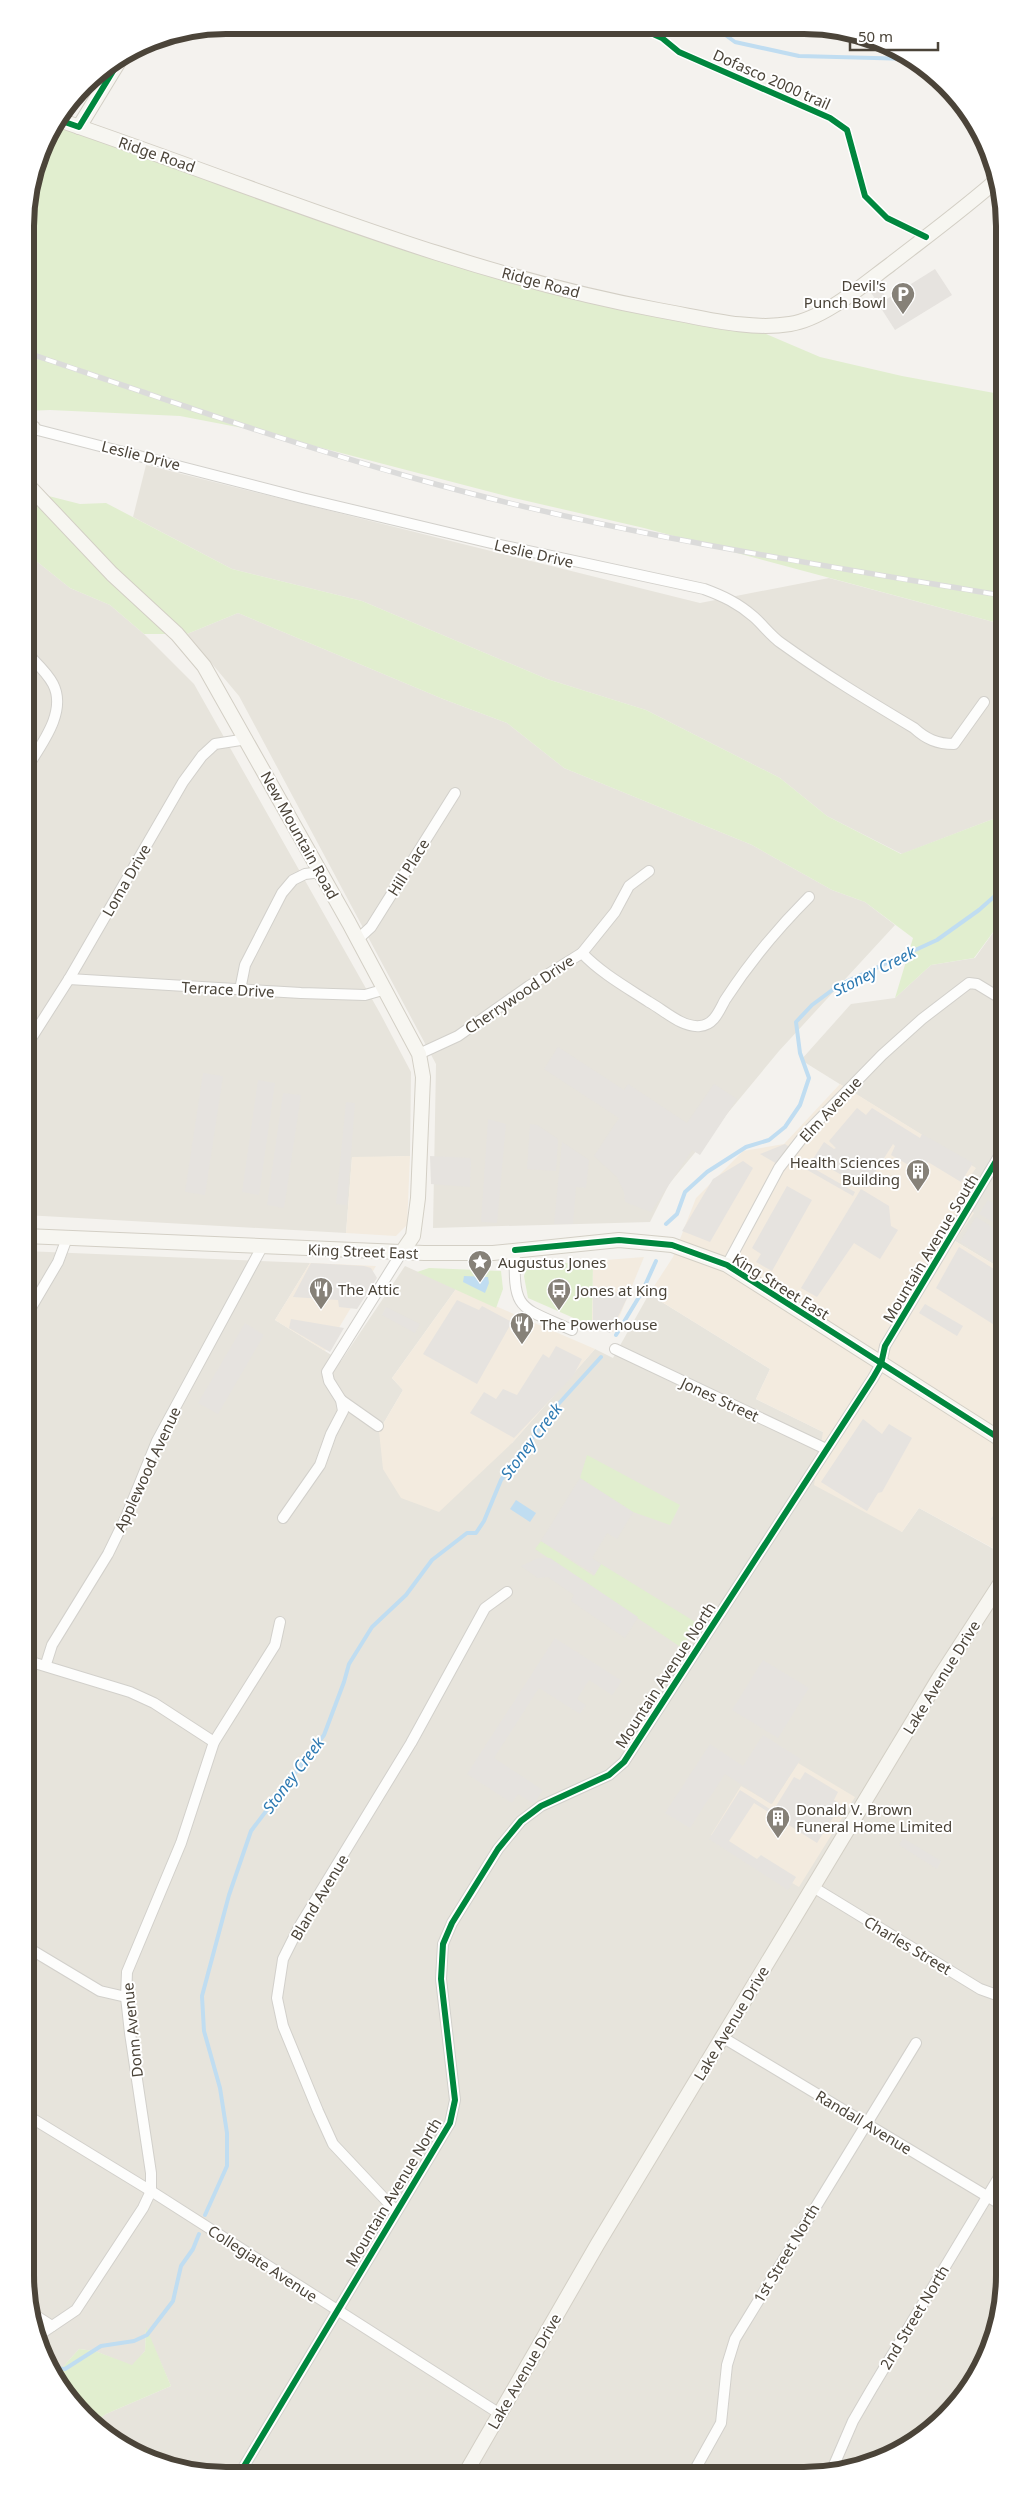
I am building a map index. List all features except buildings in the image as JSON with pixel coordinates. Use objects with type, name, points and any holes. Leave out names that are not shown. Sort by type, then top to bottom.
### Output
[{"type":"main road","points":[[79,127],[113,70]]},
{"type":"main road","name":"Ridge Road","points":[[64,122],[457,260],[619,303],[730,322],[770,325],[792,324],[819,313],[845,297],[957,214],[992,184]]},
{"type":"main road","name":"New Mountain Road","points":[[34,492],[112,574],[177,634],[204,666],[247,739],[386,989],[419,1054],[423,1077],[423,1101],[418,1198],[413,1236],[402,1252]]},
{"type":"main road","name":"King Street East","points":[[34,1236],[402,1252],[492,1253],[619,1240],[672,1245],[727,1265],[996,1436]]},
{"type":"main road","name":"Lake Avenue Drive","points":[[469,2467],[597,2245],[940,1678],[996,1590]]},
{"type":"street","name":"Leslie Drive","points":[[34,430],[302,498],[491,543],[704,589],[732,599],[778,641],[833,680],[914,728],[925,737],[940,744],[954,744],[984,702]]},
{"type":"street","points":[[34,661],[53,683],[57,698],[55,717],[34,754]]},
{"type":"street","name":"Loma Drive","points":[[34,1034],[69,979],[183,782],[202,756],[215,744],[247,739]]},
{"type":"street","name":"Hill Place","points":[[358,939],[371,927],[455,793]]},
{"type":"street","points":[[582,953],[615,912],[629,886],[649,871]]},
{"type":"street","points":[[240,990],[245,965],[282,893],[292,880],[305,874],[321,872]]},
{"type":"street","name":"Cherrywood Drive","points":[[419,1054],[458,1036],[529,986],[582,953],[592,964],[625,987],[687,1025],[701,1026],[713,1020],[726,999],[782,923],[809,897]]},
{"type":"street","name":"Terrace Drive","points":[[69,979],[240,990],[365,994],[386,989]]},
{"type":"street","name":"Elm Avenue","points":[[727,1265],[779,1168],[806,1133],[882,1055],[922,1019],[970,983],[996,996]]},
{"type":"street","name":"Mountain Avenue South","points":[[881,1364],[885,1346],[996,1161]]},
{"type":"street","points":[[34,1303],[58,1262],[67,1238]]},
{"type":"street","name":"Applewood Avenue","points":[[46,1664],[52,1645],[108,1554],[126,1517],[157,1441],[262,1247]]},
{"type":"street","points":[[515,1250],[514,1288],[520,1301],[526,1309],[572,1330]]},
{"type":"street","points":[[283,1518],[320,1465],[331,1434],[343,1411],[341,1400],[329,1381],[327,1372],[402,1252]]},
{"type":"street","name":"Jones Street","points":[[615,1348],[826,1449]]},
{"type":"street","name":"Mountain Avenue North","points":[[243,2467],[450,2123],[455,2100],[441,1980],[443,1944],[452,1923],[498,1849],[521,1820],[541,1806],[609,1775],[624,1762],[881,1364]]},
{"type":"street","points":[[341,1400],[378,1426]]},
{"type":"street","name":"Bland Avenue","points":[[396,2211],[333,2144],[283,2026],[276,1998],[283,1959],[299,1927],[411,1743],[485,1608],[507,1592]]},
{"type":"street","name":"Donn Avenue","points":[[43,2333],[76,2310],[90,2292],[143,2208],[150,2191],[151,2173],[126,1997],[127,1972],[181,1843],[214,1742],[275,1645],[280,1622]]},
{"type":"street","points":[[34,1662],[107,1683],[154,1703],[214,1742]]},
{"type":"street","name":"Charles Street","points":[[813,1887],[972,1984],[996,1994]]},
{"type":"street","points":[[34,1951],[100,1991],[126,1997]]},
{"type":"street","name":"Randall Avenue","points":[[722,2037],[996,2202]]},
{"type":"street","name":"1st Street North","points":[[696,2467],[721,2423],[727,2365],[735,2339],[916,2044]]},
{"type":"street","name":"Collegiate Avenue","points":[[34,2120],[150,2191],[500,2414]]},
{"type":"street","name":"2nd Street North","points":[[835,2465],[853,2421],[996,2182]]},
{"type":"street","points":[[38,2317],[52,2326]]},
{"type":"shaded area","name":"Devil's Punch Bowl","points":[[935,269],[952,295],[895,330],[870,291],[878,285],[887,299]]},
{"type":"shaded area","points":[[146,465],[700,603],[829,578],[996,623],[996,816],[993,819],[902,854],[827,816],[780,778],[646,710],[547,679],[362,601],[232,569],[133,517]]},
{"type":"shaded area","points":[[34,559],[70,588],[110,605],[144,634],[194,684],[381,1015],[411,1072],[410,1156],[352,1158],[346,1233],[34,1216]]},
{"type":"shaded area","points":[[238,613],[443,699],[507,723],[564,768],[752,845],[832,890],[865,902],[895,925],[779,1051],[669,1184],[650,1222],[433,1228],[436,1064],[239,696],[187,634]]},
{"type":"shaded area","points":[[996,929],[996,1266],[955,1241],[954,1200],[975,1168],[801,1060],[851,1004],[895,998],[931,965],[975,958]]},
{"type":"shaded area","points":[[558,1047],[624,1090],[628,1084],[687,1123],[714,1084],[737,1099],[700,1155],[692,1150],[651,1212],[625,1202],[624,1192],[617,1177],[594,1156],[619,1118],[544,1069]]},
{"type":"shaded area","points":[[203,1073],[223,1076],[205,1195],[185,1192]]},
{"type":"shaded area","points":[[258,1080],[275,1083],[259,1195],[242,1192]]},
{"type":"shaded area","points":[[840,1084],[976,1168],[954,1200],[974,1213],[955,1241],[996,1266],[996,1550],[919,1508],[902,1532],[814,1485],[823,1432],[756,1399],[770,1369],[649,1294],[673,1257],[696,1198],[743,1151],[784,1144]]},
{"type":"shaded area","points":[[283,1093],[301,1095],[284,1208],[267,1205]]},
{"type":"shaded area","points":[[346,1102],[355,1103],[347,1205],[336,1204]]},
{"type":"shaded area","points":[[857,1108],[866,1115],[872,1108],[920,1138],[922,1134],[973,1163],[961,1182],[928,1162],[919,1171],[891,1155],[895,1146],[893,1144],[865,1188],[813,1159],[824,1142],[834,1149],[836,1148],[829,1141]]},
{"type":"shaded area","points":[[488,1119],[506,1124],[497,1223],[481,1222]]},
{"type":"shaded area","points":[[530,1124],[537,1125],[558,1139],[556,1171],[527,1169]]},
{"type":"shaded area","points":[[562,1142],[589,1160],[586,1188],[576,1187],[573,1224],[554,1224]]},
{"type":"shaded area","points":[[785,1144],[791,1148],[779,1165],[760,1154]]},
{"type":"shaded area","points":[[410,1156],[407,1225],[396,1236],[346,1233],[352,1157]]},
{"type":"shaded area","points":[[430,1156],[471,1158],[470,1187],[431,1184]]},
{"type":"shaded area","points":[[743,1161],[753,1168],[710,1242],[682,1231],[713,1179]]},
{"type":"shaded area","points":[[804,1163],[855,1192],[853,1196],[802,1167]]},
{"type":"shaded area","points":[[787,1186],[812,1200],[772,1271],[756,1262],[761,1254],[752,1248]]},
{"type":"shaded area","points":[[861,1189],[889,1206],[891,1226],[898,1230],[880,1259],[854,1243],[817,1297],[801,1288]]},
{"type":"shaded area","points":[[988,1200],[996,1205],[996,1224],[979,1214]]},
{"type":"shaded area","points":[[976,1217],[996,1229],[996,1264],[960,1242]]},
{"type":"shaded area","points":[[959,1247],[996,1270],[996,1326],[936,1288]]},
{"type":"shaded area","points":[[34,1251],[310,1263],[275,1320],[341,1361],[405,1266],[456,1289],[392,1378],[403,1390],[379,1431],[512,1443],[595,1349],[613,1358],[649,1294],[770,1369],[756,1399],[823,1432],[902,1532],[919,1508],[996,1550],[996,2287],[993,2312],[982,2348],[964,2382],[931,2419],[911,2435],[877,2453],[841,2464],[816,2467],[214,2467],[189,2464],[153,2453],[119,2435],[99,2419],[106,2414],[171,2386],[146,2329],[145,2351],[132,2366],[95,2351],[79,2349],[59,2370],[48,2348],[40,2325],[34,2287]]},
{"type":"shaded area","points":[[644,1257],[613,1332],[592,1326],[593,1261]]},
{"type":"shaded area","points":[[310,1263],[376,1266],[325,1351],[275,1320]]},
{"type":"shaded area","points":[[311,1263],[364,1266],[371,1268],[377,1278],[357,1309],[339,1307],[338,1300],[293,1297]]},
{"type":"shaded area","points":[[456,1289],[595,1349],[512,1443],[439,1512],[401,1498],[383,1469],[379,1431],[403,1390],[392,1378]]},
{"type":"shaded area","points":[[593,1292],[630,1292],[610,1333],[593,1327]]},
{"type":"shaded area","points":[[457,1300],[479,1310],[482,1306],[512,1322],[477,1384],[423,1354]]},
{"type":"shaded area","points":[[925,1304],[963,1326],[957,1336],[919,1313]]},
{"type":"shaded area","points":[[386,1307],[420,1324],[415,1333],[382,1315]]},
{"type":"shaded area","points":[[291,1319],[344,1328],[330,1352],[289,1328]]},
{"type":"shaded area","points":[[245,1323],[264,1335],[218,1414],[198,1403]]},
{"type":"shaded area","points":[[556,1346],[582,1359],[573,1376],[514,1438],[470,1413],[484,1392],[496,1399],[503,1389],[517,1395],[543,1354],[549,1358]]},
{"type":"shaded area","points":[[863,1419],[882,1434],[889,1424],[912,1438],[882,1492],[878,1493],[867,1511],[821,1482]]},
{"type":"shaded area","points":[[580,1478],[633,1512],[617,1539],[607,1533],[592,1558],[601,1564],[595,1574],[541,1541]]},
{"type":"shaded area","points":[[996,1511],[996,1522],[991,1519]]},
{"type":"shaded area","points":[[538,1558],[550,1558],[638,1617],[625,1638],[571,1601],[574,1595],[548,1577],[538,1578],[521,1566]]},
{"type":"shaded area","points":[[555,1638],[622,1681],[612,1695],[589,1680],[577,1699],[586,1705],[580,1714],[539,1688],[494,1758],[543,1790],[534,1804],[518,1794],[512,1803],[467,1774]]},
{"type":"shaded area","points":[[763,1660],[809,1688],[778,1738],[732,1710]]},
{"type":"shaded area","points":[[763,1735],[801,1759],[771,1804],[725,1774],[690,1828],[665,1813],[710,1744],[743,1766]]},
{"type":"shaded area","points":[[798,1763],[855,1797],[799,1887],[711,1835],[741,1786],[772,1804]]},
{"type":"shaded area","points":[[805,1772],[838,1792],[834,1800],[841,1805],[817,1843],[754,1803],[729,1841],[757,1859],[761,1855],[796,1877],[788,1890],[709,1839],[740,1790],[773,1811],[794,1777],[800,1780]]},
{"type":"shaded area","points":[[903,1838],[941,1861],[937,1869],[899,1845]]},
{"type":"green space","points":[[63,124],[491,274],[740,323],[820,357],[902,376],[996,393],[996,623],[644,528],[514,498],[253,430],[180,416],[34,411],[34,214],[40,176],[48,153]]},
{"type":"green space","points":[[34,492],[80,504],[106,503],[232,569],[362,601],[547,679],[646,710],[780,778],[827,816],[901,854],[993,819],[996,816],[996,928],[974,958],[931,965],[895,998],[913,938],[865,902],[832,890],[752,845],[564,768],[507,723],[443,699],[238,613],[187,634],[144,634],[110,605],[70,588],[34,559]]},
{"type":"green space","points":[[593,1261],[592,1326],[528,1298],[524,1276],[527,1266]]},
{"type":"green space","points":[[429,1268],[501,1271],[503,1289],[496,1308],[417,1272]]},
{"type":"green space","points":[[587,1455],[680,1505],[670,1525],[633,1512],[580,1478]]},
{"type":"green space","points":[[541,1541],[594,1576],[601,1564],[697,1623],[682,1648],[535,1549]]},
{"type":"green space","points":[[146,2327],[171,2386],[106,2414],[99,2419],[82,2402],[66,2382],[59,2370],[79,2349],[95,2351],[132,2365],[145,2351]]},
{"type":"water","points":[[464,1276],[488,1277],[489,1283],[485,1293],[463,1282]]},
{"type":"water","points":[[516,1500],[536,1513],[530,1522],[510,1509]]},
{"type":"waterway","name":"Stoney Creek","points":[[724,34],[735,42],[799,56],[897,59]]},
{"type":"waterway","name":"Stoney Creek","points":[[666,1224],[677,1214],[685,1192],[707,1172],[746,1147],[769,1140],[785,1127],[800,1105],[809,1078],[800,1053],[796,1022],[812,1005],[839,985],[937,940],[979,910],[996,895]]},
{"type":"waterway","name":"Stoney Creek","points":[[616,1335],[642,1292],[656,1261]]},
{"type":"waterway","name":"Stoney Creek","points":[[205,2215],[227,2166],[227,2133],[220,2088],[204,2031],[202,1996],[229,1895],[251,1831],[324,1735],[349,1664],[372,1627],[406,1595],[432,1560],[467,1533],[476,1533],[484,1521],[501,1480],[553,1410],[601,1357]]},
{"type":"waterway","name":"Stoney Creek","points":[[59,2369],[65,2369],[101,2346],[134,2341],[147,2335],[173,2301],[181,2266],[193,2249],[199,2234]]},
{"type":"railway","points":[[34,355],[318,450],[489,498],[636,531],[783,559],[996,594]]},
{"type":"cycle path","name":"Dofasco 2000 trail","points":[[653,34],[662,38],[679,52],[830,118],[847,130],[865,196],[887,218],[926,237]]},
{"type":"cycle path","points":[[64,122],[79,127],[113,70]]},
{"type":"cycle path","points":[[244,2467],[450,2123],[455,2100],[441,1979],[443,1944],[452,1923],[498,1849],[521,1821],[541,1806],[609,1775],[624,1762],[873,1378],[881,1364],[885,1346],[996,1161]]},
{"type":"cycle path","points":[[515,1250],[619,1240],[672,1245],[727,1265],[996,1436]]},
{"type":"place","name":"Devil's Punch Bowl","points":[[903,315]]},
{"type":"place","name":"Health Sciences Building","points":[[918,1192]]},
{"type":"place","name":"Augustus Jones","points":[[480,1283]]},
{"type":"place","name":"The Attic","points":[[321,1310]]},
{"type":"place","name":"Jones at King","points":[[559,1311]]},
{"type":"place","name":"The Powerhouse","points":[[522,1345]]},
{"type":"place","name":"Donald V. Brown Funeral Home Limited","points":[[778,1839]]}]
